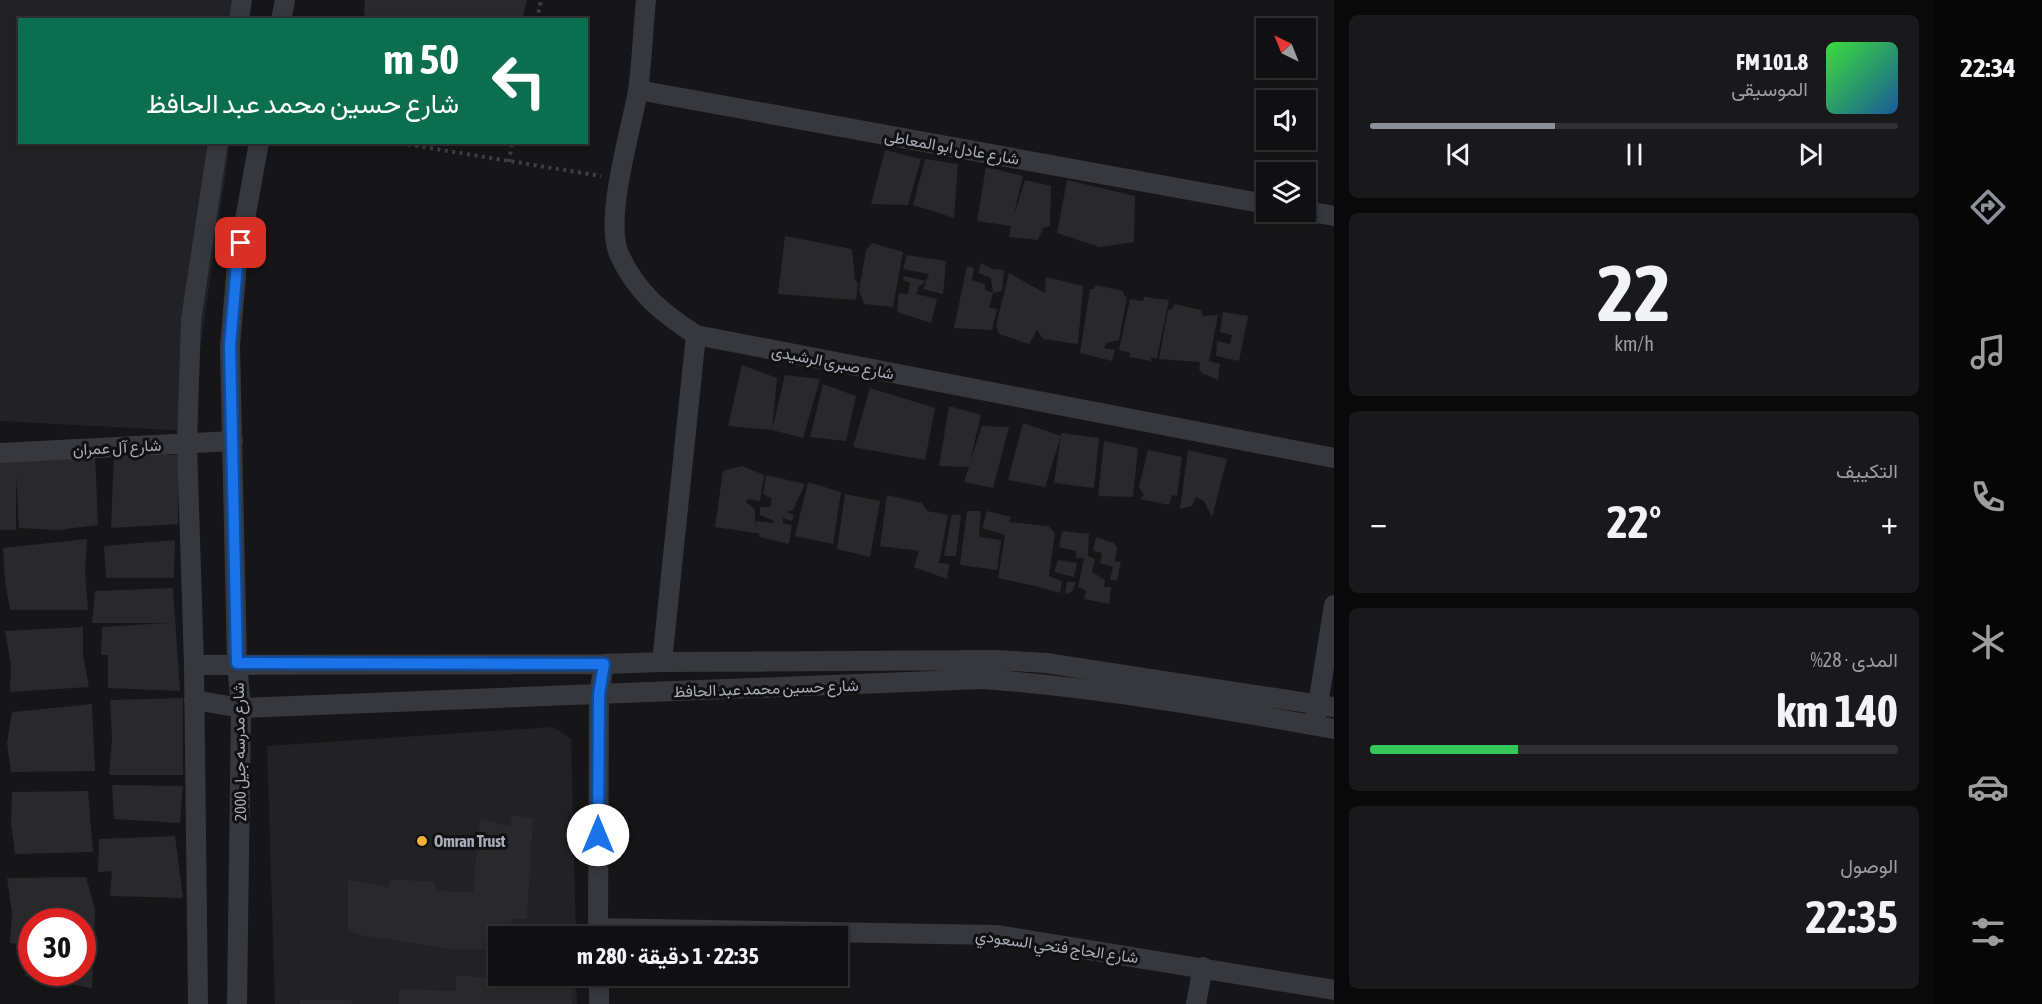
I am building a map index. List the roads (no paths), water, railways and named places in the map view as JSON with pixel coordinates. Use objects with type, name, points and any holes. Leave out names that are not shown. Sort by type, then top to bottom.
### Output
[{"type":"street","points":[[239,18],[243,0]]},
{"type":"street","points":[[281,18],[285,0]]},
{"type":"street","name":"شارع صبرى الرشيدى","points":[[646,0],[638,90],[620,179],[615,219],[618,251],[636,285],[663,313],[696,335],[1334,458]]},
{"type":"street","name":"شارع عادل ابو المعاطى","points":[[638,90],[1256,202]]},
{"type":"street","points":[[198,1004],[194,665],[187,444],[190,320],[218,144]]},
{"type":"street","name":"شارع مدرسه جيل 2000","points":[[237,1004],[242,708],[237,663],[230,346],[237,264],[260,144]]},
{"type":"street","points":[[1316,213],[1334,216]]},
{"type":"street","points":[[662,662],[696,335]]},
{"type":"street","name":"شارع آل عمران","points":[[0,453],[233,441]]},
{"type":"street","points":[[1324,728],[1334,605]]},
{"type":"street","name":"شارع حسين محمد عبد الحافظ","points":[[194,665],[994,660],[1047,663],[1326,706]]},
{"type":"street","points":[[598,926],[599,694],[604,664]]},
{"type":"street","name":"شارع حسين محمد عبد الحافظ","points":[[194,700],[242,708],[983,679],[1072,687],[1324,728]]},
{"type":"street","name":"شارع الحاج فتحي السعودي","points":[[848,934],[997,935],[1334,990]]},
{"type":"street","points":[[1196,1004],[1203,967]]},
{"type":"street","points":[[599,986],[599,1004]]},
{"type":"place","name":"Omran Trust","points":[[422,841]]}]
